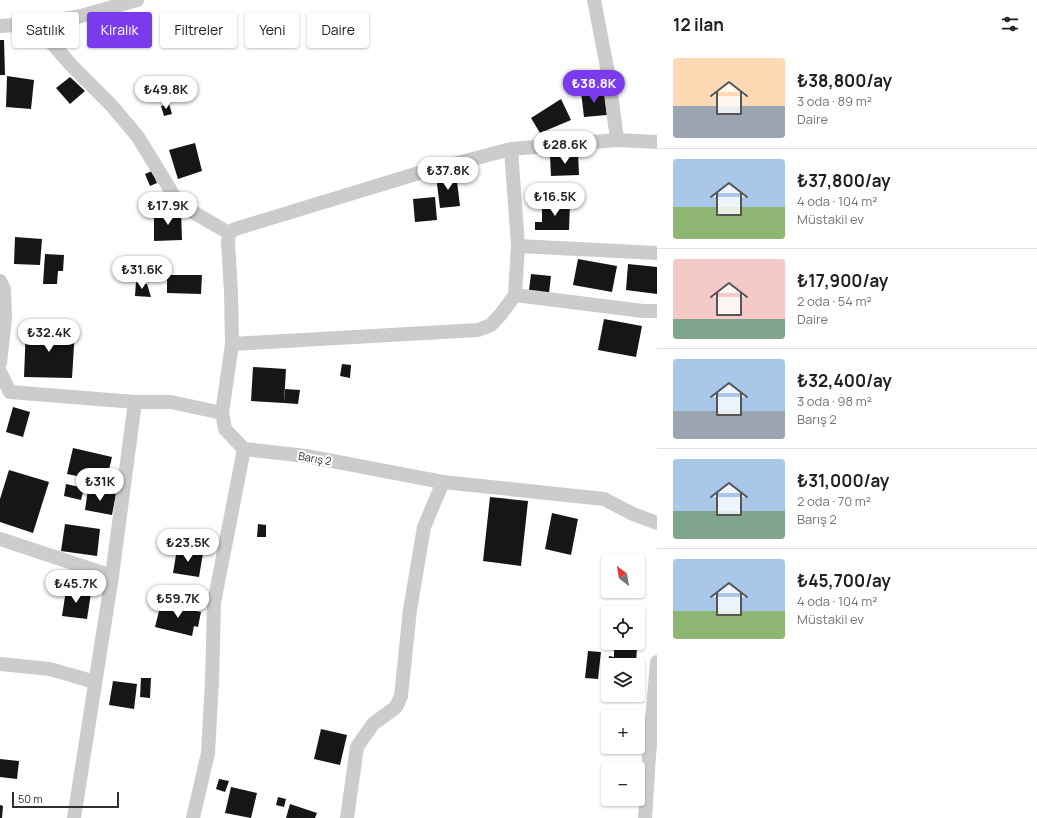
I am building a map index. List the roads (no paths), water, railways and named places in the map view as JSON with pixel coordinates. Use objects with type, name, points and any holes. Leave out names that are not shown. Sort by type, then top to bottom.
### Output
[{"type":"street","points":[[79,16],[137,0]]},
{"type":"street","points":[[594,0],[609,78],[617,140]]},
{"type":"street","points":[[0,26],[12,25]]},
{"type":"street","points":[[56,48],[112,106],[138,137],[179,204],[229,233]]},
{"type":"street","points":[[192,818],[208,753],[214,603],[244,449],[224,429],[222,413],[232,344],[228,242],[229,233],[235,229],[419,172],[511,149],[617,140],[657,142]]},
{"type":"street","points":[[232,344],[478,330],[491,325],[516,295],[518,246],[511,149]]},
{"type":"street","points":[[518,246],[657,253]]},
{"type":"street","points":[[0,281],[4,289],[0,363]]},
{"type":"street","points":[[516,295],[643,311],[657,311]]},
{"type":"street","points":[[0,372],[3,388],[10,392],[135,402],[171,402],[222,413]]},
{"type":"street","points":[[74,818],[112,576],[135,402]]},
{"type":"street","name":"Barış 2","points":[[244,449],[306,456],[443,482],[604,499],[633,514],[657,523]]},
{"type":"street","points":[[346,818],[357,747],[373,724],[396,707],[401,696],[410,610],[424,527],[443,482]]},
{"type":"street","points":[[0,539],[112,576]]},
{"type":"street","points":[[645,818],[657,662]]},
{"type":"street","points":[[0,664],[50,669],[95,682]]}]
